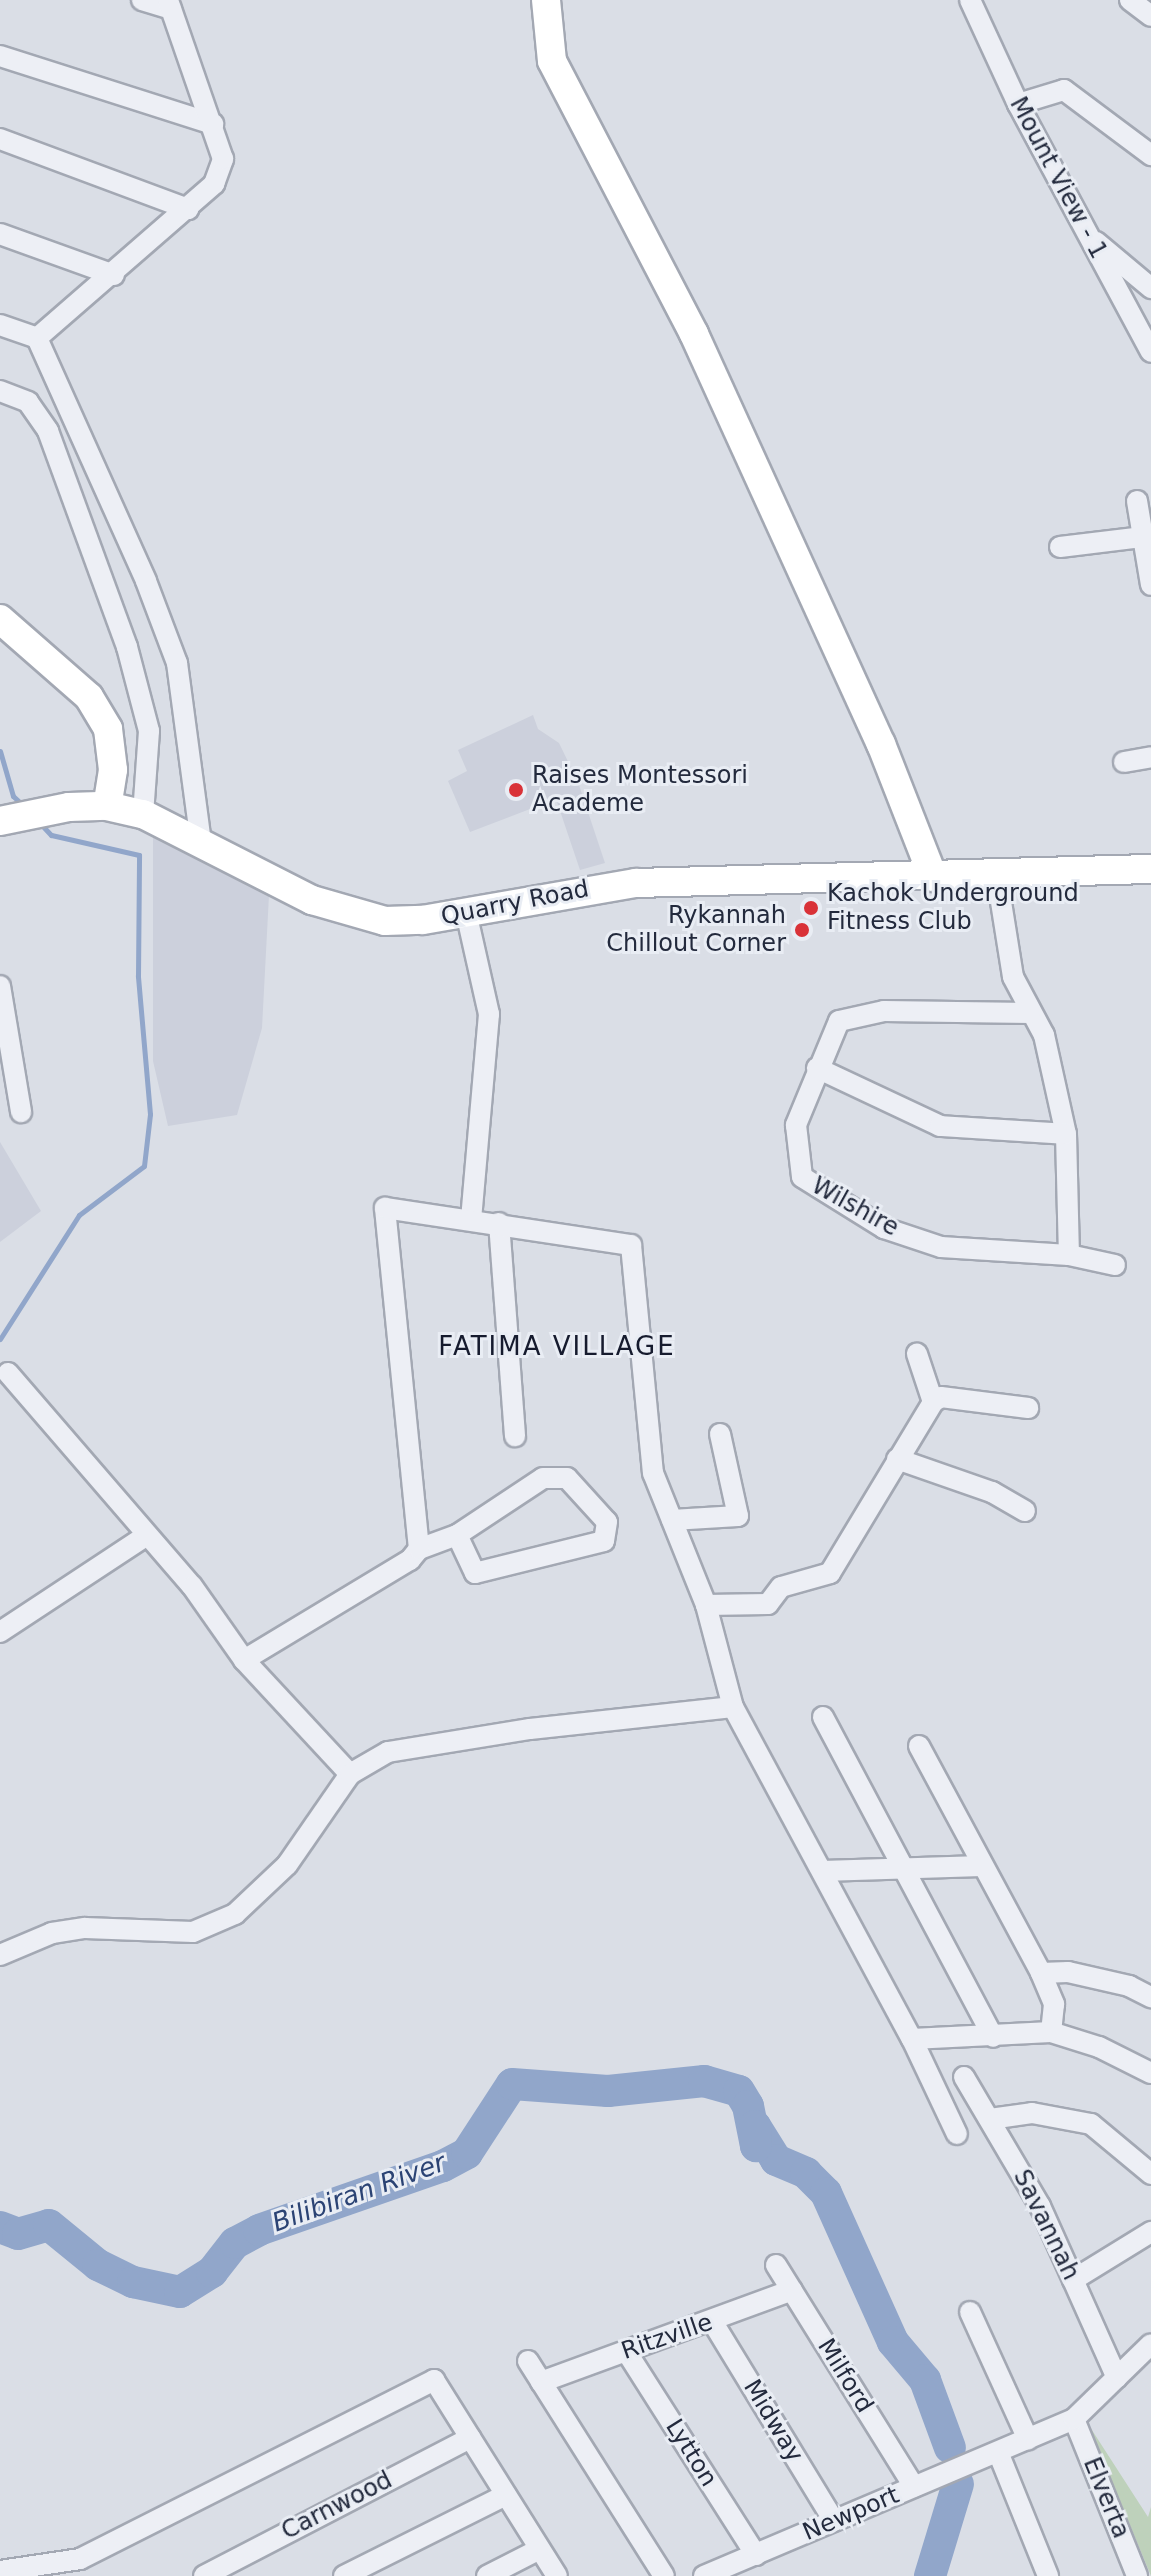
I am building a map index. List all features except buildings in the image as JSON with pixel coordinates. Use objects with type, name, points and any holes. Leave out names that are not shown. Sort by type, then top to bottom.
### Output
[{"type":"street","points":[[37,338],[114,275],[214,184],[223,159],[170,5],[142,0]]},
{"type":"street","points":[[546,0],[552,61],[694,334],[876,732],[933,877]]},
{"type":"street","name":"Mount View - 1","points":[[970,0],[1018,104],[1151,352]]},
{"type":"street","points":[[1130,0],[1151,16]]},
{"type":"street","points":[[0,56],[213,124]]},
{"type":"street","points":[[1018,104],[1064,90],[1151,155]]},
{"type":"street","points":[[0,139],[188,209]]},
{"type":"street","points":[[0,234],[114,275]]},
{"type":"street","points":[[1087,234],[1151,288]]},
{"type":"street","points":[[0,325],[37,338],[146,581],[177,663],[201,843]]},
{"type":"street","points":[[0,391],[28,402],[48,431],[127,647],[149,731],[143,814]]},
{"type":"street","points":[[1137,501],[1151,585]]},
{"type":"street","points":[[1060,547],[1143,537]]},
{"type":"street","points":[[0,619],[89,697],[108,729],[113,770],[107,806]]},
{"type":"street","points":[[1124,762],[1151,757]]},
{"type":"street","name":"Quarry Road","points":[[8,819],[69,807],[107,806],[143,814],[312,900],[385,921],[466,912],[636,883],[997,877],[1151,869]]},
{"type":"street","points":[[997,877],[1013,977],[1044,1035],[1066,1134],[1069,1255]]},
{"type":"street","points":[[466,912],[489,1014],[471,1220]]},
{"type":"street","points":[[0,986],[21,1112]]},
{"type":"street","name":"Wilshire","points":[[1030,1013],[862,1013],[839,1021],[796,1125],[802,1177],[811,1186],[884,1228],[941,1247],[1069,1255],[1115,1265]]},
{"type":"street","points":[[817,1068],[940,1126],[1066,1134]]},
{"type":"street","points":[[419,1549],[385,1208],[631,1245],[653,1473],[706,1605],[733,1707],[912,2039],[957,2134]]},
{"type":"street","points":[[499,1223],[515,1436]]},
{"type":"street","points":[[917,1354],[933,1402]]},
{"type":"street","points":[[8,1373],[192,1586],[244,1660],[350,1774]]},
{"type":"street","points":[[706,1605],[768,1604],[781,1587],[830,1573],[897,1459],[933,1402],[941,1397],[1028,1408]]},
{"type":"street","points":[[672,1520],[738,1516],[720,1434]]},
{"type":"street","points":[[897,1459],[992,1492],[1025,1511]]},
{"type":"street","points":[[244,1660],[410,1560],[419,1549],[457,1535],[543,1478],[567,1478],[607,1522],[604,1541],[475,1573],[457,1535]]},
{"type":"street","points":[[0,1632],[147,1535]]},
{"type":"street","points":[[2,1951],[52,1933],[85,1928],[193,1932],[235,1914],[287,1865],[350,1774],[388,1752],[530,1729],[733,1707]]},
{"type":"street","points":[[823,1717],[993,2037]]},
{"type":"street","points":[[919,1746],[1041,1973],[1054,2004],[1051,2032]]},
{"type":"street","points":[[822,1871],[982,1866]]},
{"type":"street","points":[[1041,1973],[1068,1972],[1129,1986],[1151,1997]]},
{"type":"street","points":[[912,2039],[1051,2032],[1099,2047],[1151,2073]]},
{"type":"street","name":"Savannah","points":[[964,2077],[1040,2206],[1117,2378]]},
{"type":"street","points":[[990,2119],[1032,2113],[1091,2124],[1151,2174]]},
{"type":"street","points":[[1073,2280],[1151,2232]]},
{"type":"street","name":"Milford","points":[[776,2265],[914,2487]]},
{"type":"street","name":"Ritzville","points":[[541,2382],[792,2290]]},
{"type":"street","points":[[970,2312],[1028,2439]]},
{"type":"street","name":"Midway","points":[[712,2321],[834,2521]]},
{"type":"street","points":[[1074,2419],[1151,2344]]},
{"type":"street","name":"Lytton","points":[[626,2351],[756,2555]]},
{"type":"street","points":[[528,2361],[664,2576]]},
{"type":"street","points":[[0,2571],[26,2572],[80,2559],[434,2380],[557,2576]]},
{"type":"street","name":"Newport","points":[[704,2576],[1074,2419]]},
{"type":"street","name":"Elverta","points":[[1074,2419],[1137,2576]]},
{"type":"street","name":"Carnwood","points":[[204,2576],[470,2438]]},
{"type":"street","points":[[998,2452],[1048,2576]]},
{"type":"street","points":[[344,2576],[506,2495]]},
{"type":"street","points":[[487,2576],[540,2549]]},
{"type":"shaded area","name":"Raises Montessori Academe","points":[[533,715],[538,729],[559,743],[578,782],[605,863],[580,870],[556,799],[470,832],[448,781],[467,771],[458,750]]},
{"type":"shaded area","points":[[153,834],[269,895],[262,1028],[237,1115],[168,1126],[153,1061]]},
{"type":"shaded area","points":[[0,1142],[41,1211],[0,1242]]},
{"type":"green space","points":[[1088,2424],[1148,2517],[1151,2507],[1151,2576]]},
{"type":"waterway","points":[[0,751],[13,796],[25,807]]},
{"type":"waterway","points":[[0,1339],[79,1215],[144,1166],[150,1114],[138,976],[139,855],[51,835],[40,823]]},
{"type":"waterway","name":"Bilibiran River","points":[[0,2227],[18,2234],[49,2225],[98,2265],[133,2282],[180,2292],[212,2272],[235,2243],[259,2230],[443,2166],[467,2153],[512,2084],[608,2091],[704,2081],[739,2091],[748,2106],[756,2146],[755,2126]]},
{"type":"waterway","name":"Bilibiran River","points":[[755,2126],[776,2160],[806,2173],[826,2193],[893,2342],[925,2380],[950,2448]]},
{"type":"waterway","name":"Bilibiran River","points":[[930,2576],[958,2484]]},
{"type":"place","name":"Raises Montessori Academe","points":[[516,790]]},
{"type":"place","name":"Kachok Underground Fitness Club","points":[[811,908]]},
{"type":"place","name":"Rykannah Chillout Corner","points":[[802,930]]},
{"type":"district","name":"FATIMA VILLAGE","points":[[557,1347]]}]
